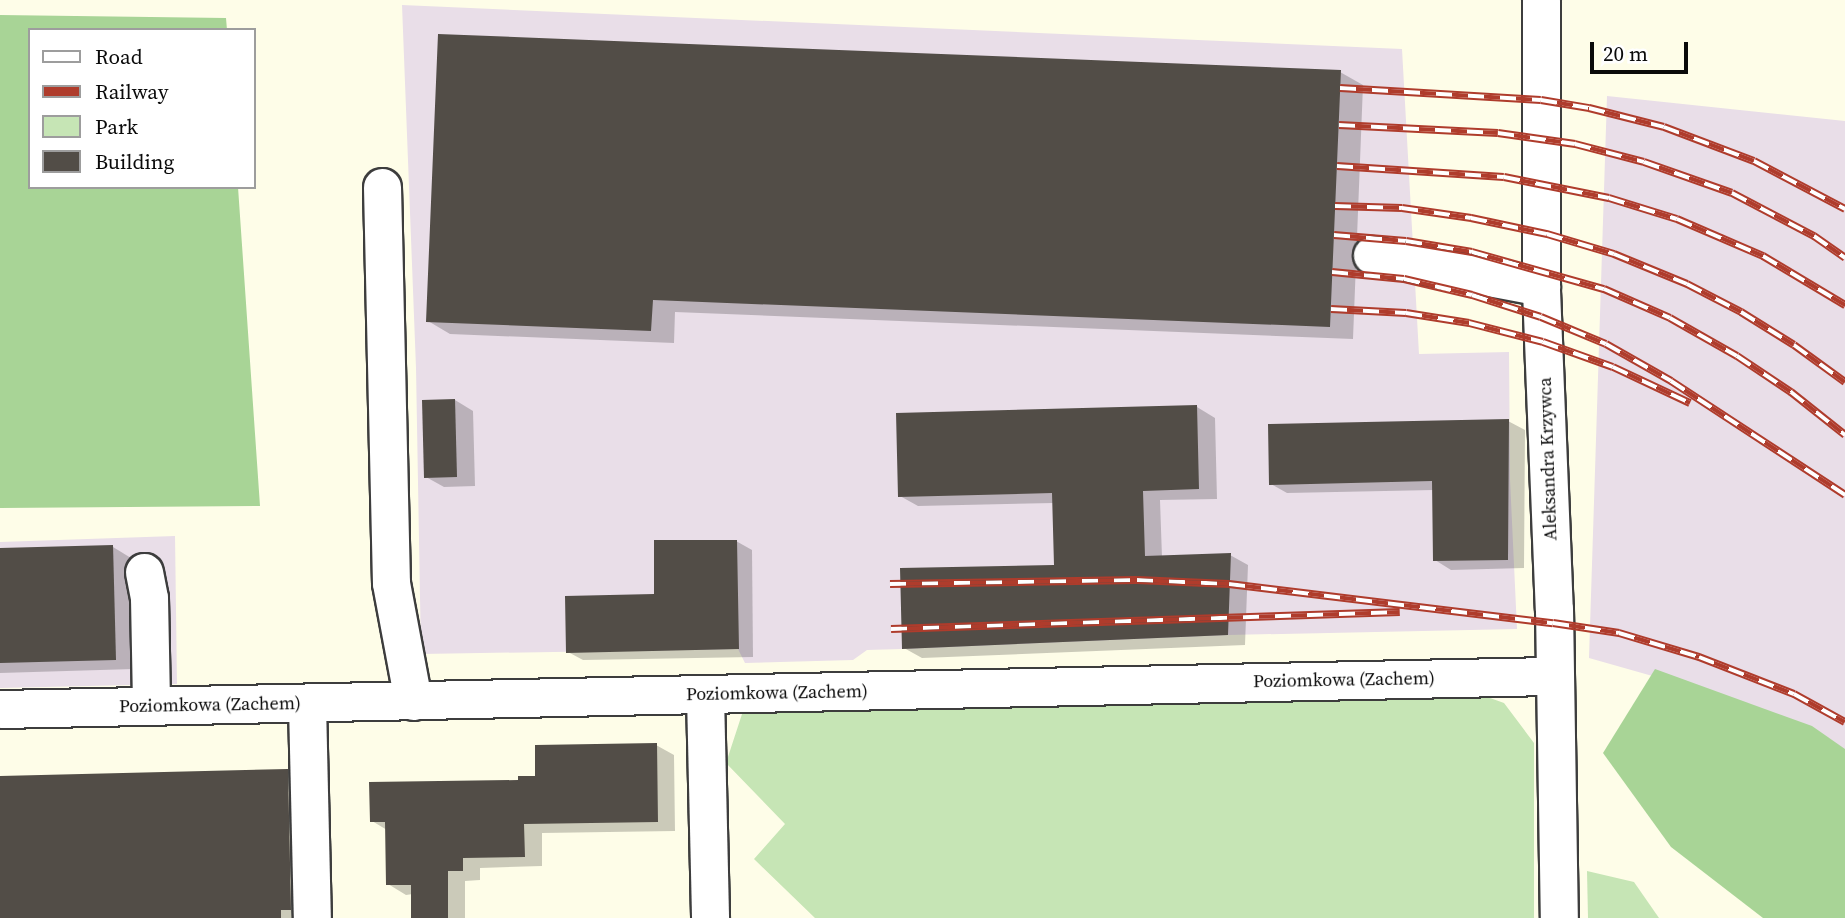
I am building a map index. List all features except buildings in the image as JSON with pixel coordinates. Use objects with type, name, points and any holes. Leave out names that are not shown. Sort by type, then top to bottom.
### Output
[{"type":"street","name":"Aleksandra Krzywca","points":[[1541,0],[1541,287],[1555,676],[1559,918]]},
{"type":"street","points":[[382,187],[391,583],[412,701]]},
{"type":"street","points":[[1372,255],[1541,287]]},
{"type":"street","points":[[144,572],[149,598],[151,705]]},
{"type":"street","name":"Poziomkowa (Zachem)","points":[[0,709],[1555,676]]},
{"type":"street","points":[[705,695],[710,918]]},
{"type":"street","points":[[307,704],[312,918]]},
{"type":"shaded area","points":[[402,5],[1402,49],[1419,354],[1509,352],[1510,479],[1517,629],[1228,635],[867,650],[853,660],[745,663],[738,649],[421,654],[416,368]]},
{"type":"shaded area","points":[[1607,96],[1845,121],[1845,762],[1723,696],[1589,658]]},
{"type":"shaded area","points":[[175,536],[177,684],[0,688],[0,542]]},
{"type":"green space","points":[[0,15],[226,18],[227,28],[28,28],[28,189],[238,189],[260,506],[0,508]]},
{"type":"green space","points":[[1655,669],[1812,726],[1845,749],[1845,918],[1763,918],[1671,847],[1603,753]]},
{"type":"green space","points":[[1465,689],[1504,703],[1534,743],[1534,918],[815,918],[754,859],[785,824],[726,763],[743,711]]},
{"type":"green space","points":[[1587,871],[1634,882],[1659,918],[1588,918]]},
{"type":"railway","points":[[1340,88],[1541,100],[1589,108],[1664,127],[1754,161],[1845,209]]},
{"type":"railway","points":[[1339,125],[1498,133],[1575,144],[1644,162],[1732,193],[1814,236],[1845,258]]},
{"type":"railway","points":[[1337,166],[1504,177],[1609,198],[1677,219],[1763,256],[1845,305]]},
{"type":"railway","points":[[1335,206],[1402,208],[1471,218],[1547,234],[1614,254],[1687,284],[1741,312],[1794,345],[1845,382]]},
{"type":"railway","points":[[1334,235],[1406,241],[1472,252],[1604,289],[1670,318],[1737,356],[1791,392],[1845,435]]},
{"type":"railway","points":[[1332,272],[1404,279],[1472,295],[1541,317],[1606,344],[1671,381],[1845,495]]},
{"type":"railway","points":[[1331,309],[1406,313],[1469,323],[1543,342],[1613,367],[1690,403]]},
{"type":"railway","points":[[890,584],[1137,580],[1229,584],[1553,623],[1619,633],[1699,657],[1794,694],[1845,722]]},
{"type":"railway","points":[[891,629],[1400,612]]}]
